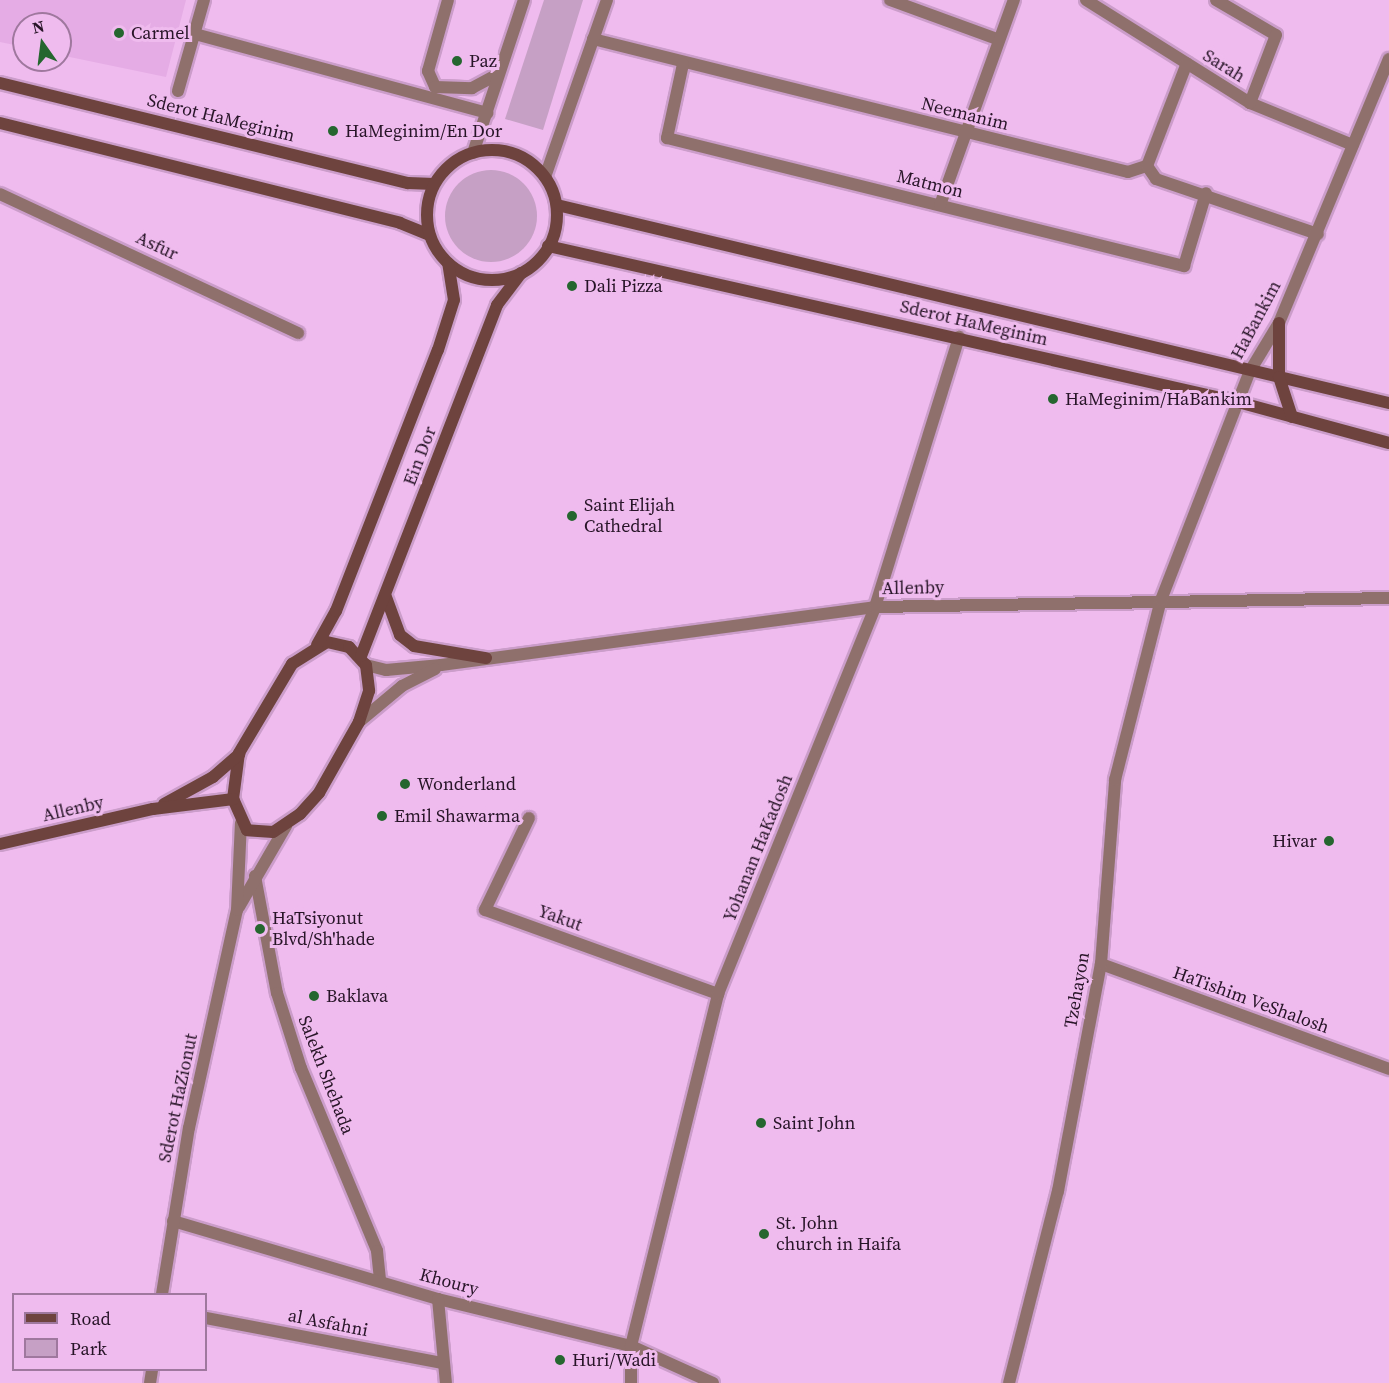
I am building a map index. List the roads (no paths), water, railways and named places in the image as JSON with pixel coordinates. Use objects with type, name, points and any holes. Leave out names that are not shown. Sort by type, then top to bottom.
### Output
[{"type":"street","points":[[178,92],[204,0]]},
{"type":"street","points":[[448,0],[430,80],[449,90],[472,88],[498,74]]},
{"type":"street","points":[[473,153],[524,0]]},
{"type":"street","points":[[544,177],[607,0]]},
{"type":"street","points":[[890,0],[996,39]]},
{"type":"street","points":[[940,205],[996,39],[1014,0]]},
{"type":"street","name":"Sarah","points":[[1086,0],[1105,5],[1187,63],[1250,102],[1353,145]]},
{"type":"street","points":[[1216,0],[1276,35],[1250,102]]},
{"type":"street","points":[[195,34],[488,113]]},
{"type":"street","name":"Neemanim","points":[[593,39],[683,64],[1128,172],[1147,166]]},
{"type":"street","name":"HaBankim","points":[[1161,600],[1250,370],[1279,323],[1389,59]]},
{"type":"street","points":[[1187,63],[1147,166],[1156,179],[1206,194],[1318,234]]},
{"type":"street","name":"Matmon","points":[[683,64],[668,138],[1184,266],[1206,194]]},
{"type":"street","name":"Sderot HaMeginim","points":[[0,83],[408,183],[434,184]]},
{"type":"street","points":[[0,123],[400,223],[429,235]]},
{"type":"street","points":[[473,153],[512,153],[544,177],[557,205],[548,246],[521,273],[483,279],[448,263],[429,235],[428,200],[434,184],[444,170],[473,153]]},
{"type":"street","name":"Asfur","points":[[0,194],[298,333]]},
{"type":"street","name":"Sderot HaMeginim","points":[[557,205],[1389,403]]},
{"type":"street","name":"Sderot HaMeginim","points":[[548,246],[1238,402],[1389,443]]},
{"type":"street","name":"Ein Dor","points":[[239,753],[282,677],[317,645],[336,611],[438,350],[453,300],[448,263]]},
{"type":"street","name":"Ein Dor","points":[[364,660],[496,305],[521,273]]},
{"type":"street","points":[[1279,323],[1279,377],[1292,417]]},
{"type":"street","name":"Yohanan HaKadosh","points":[[632,1383],[631,1346],[718,994],[875,607],[959,338]]},
{"type":"street","points":[[386,597],[400,635],[414,646],[486,658]]},
{"type":"street","name":"Allenby","points":[[364,660],[386,670],[441,665],[875,607],[1161,600],[1389,598]]},
{"type":"street","name":"Tzehayon","points":[[1009,1383],[1058,1191],[1101,964],[1115,780],[1161,600]]},
{"type":"street","points":[[239,753],[233,799],[241,824],[258,833],[286,826],[319,793],[359,722],[369,691],[364,660],[338,643],[317,645]]},
{"type":"street","name":"Allenby","points":[[359,722],[402,686],[441,665]]},
{"type":"street","name":"Allenby","points":[[153,809],[200,786],[239,753]]},
{"type":"street","name":"Allenby","points":[[0,844],[153,809],[233,799]]},
{"type":"street","name":"Yakut","points":[[529,818],[485,910],[718,994]]},
{"type":"street","name":"Sderot HaZionut","points":[[162,1293],[173,1221],[237,910],[241,824]]},
{"type":"street","name":"Sderot HaZionut","points":[[237,910],[286,826]]},
{"type":"street","name":"Salekh Shehada","points":[[255,876],[277,993],[301,1068],[377,1251],[380,1281]]},
{"type":"street","name":"HaTishim VeShalosh","points":[[1101,964],[1389,1069]]},
{"type":"street","name":"Khoury","points":[[173,1221],[438,1299],[631,1346],[713,1383]]},
{"type":"street","points":[[438,1299],[446,1383]]},
{"type":"street","name":"al Asfahni","points":[[207,1318],[443,1363]]},
{"type":"place","name":"Carmel","points":[[119,33]]},
{"type":"place","name":"Paz","points":[[457,61]]},
{"type":"place","name":"HaMeginim/En Dor","points":[[333,131]]},
{"type":"place","name":"Dali Pizza","points":[[572,286]]},
{"type":"place","name":"HaMeginim/HaBankim","points":[[1053,399]]},
{"type":"place","name":"Saint Elijah Cathedral","points":[[572,516]]},
{"type":"place","name":"Wonderland","points":[[405,784]]},
{"type":"place","name":"Emil Shawarma","points":[[382,816]]},
{"type":"place","name":"Hivar","points":[[1329,841]]},
{"type":"place","name":"HaTsiyonut Blvd/Sh'hade","points":[[260,929]]},
{"type":"place","name":"Baklava","points":[[314,996]]},
{"type":"place","name":"Saint John","points":[[761,1123]]},
{"type":"place","name":"St. John church in Haifa","points":[[764,1234]]},
{"type":"place","name":"Huri/Wadi","points":[[560,1360]]}]
